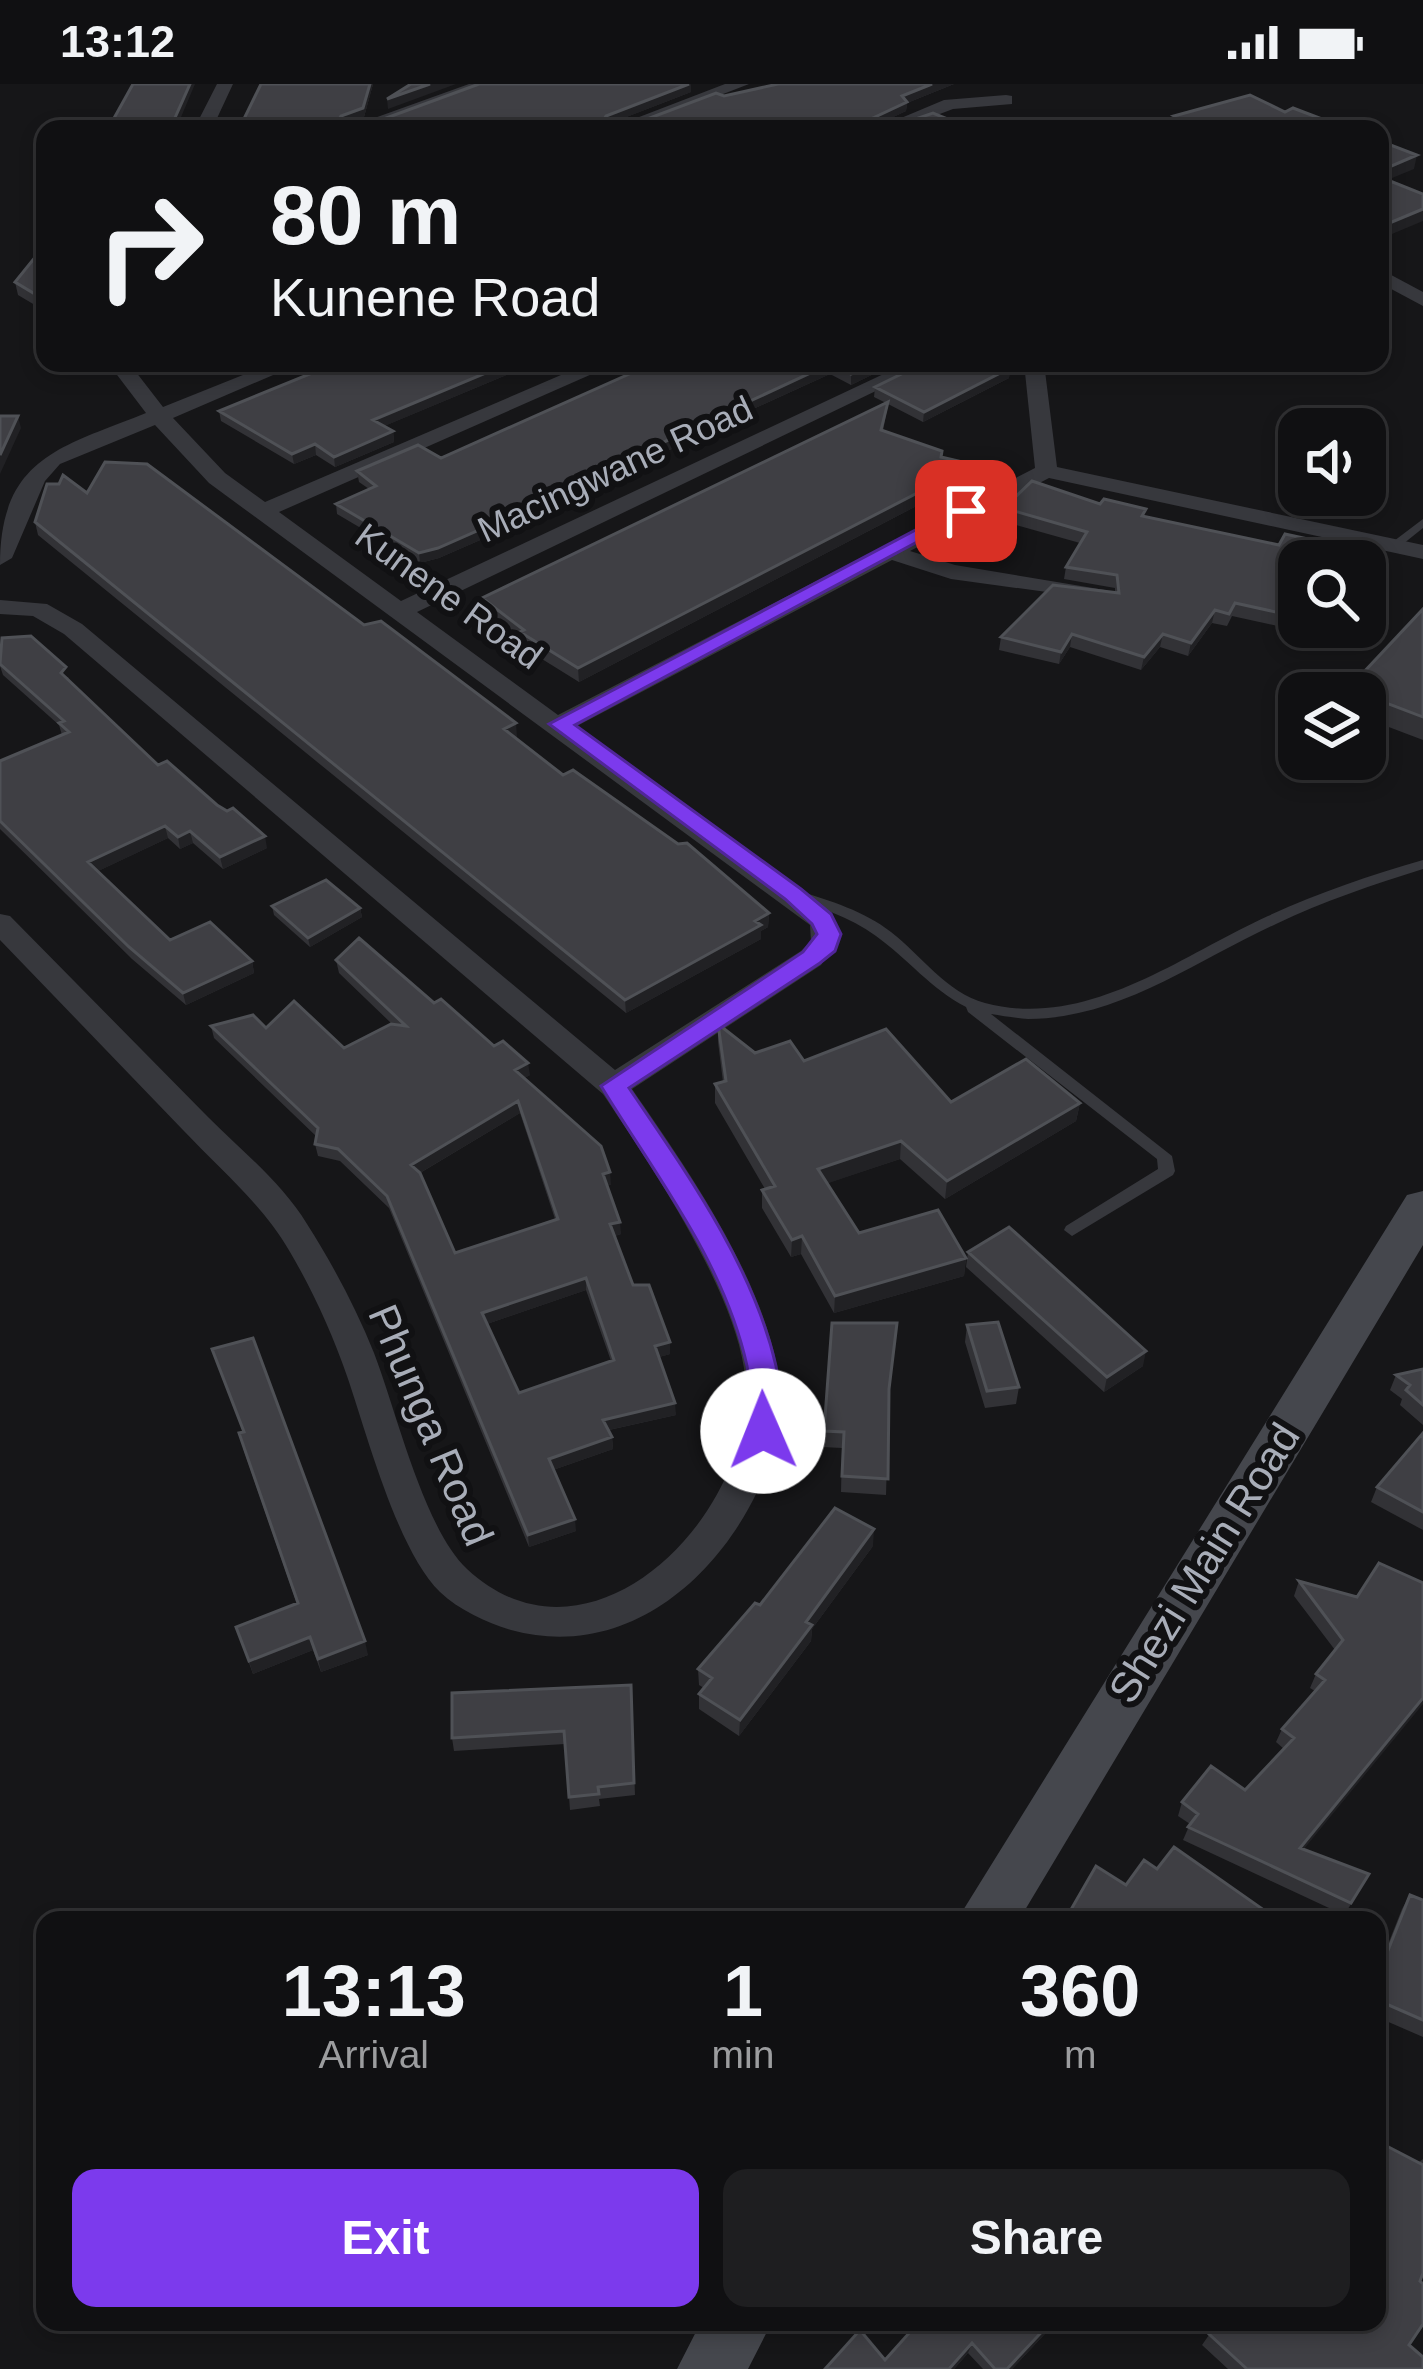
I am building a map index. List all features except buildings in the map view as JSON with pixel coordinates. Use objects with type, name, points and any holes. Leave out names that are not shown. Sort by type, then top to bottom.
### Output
[{"type":"street","points":[[207,120],[225,84]]},
{"type":"street","points":[[380,120],[485,84]]},
{"type":"street","points":[[642,120],[741,84]]},
{"type":"street","points":[[405,91],[428,104]]},
{"type":"street","points":[[909,120],[962,101],[1006,100]]},
{"type":"street","points":[[1389,280],[1423,299]]},
{"type":"street","name":"Kunene Road","points":[[126,372],[198,461],[793,894],[822,920],[829,934],[826,945],[614,1086]]},
{"type":"street","points":[[0,558],[35,479],[52,460],[268,372]]},
{"type":"street","points":[[263,512],[586,372]]},
{"type":"street","name":"Macingwane Road","points":[[402,610],[905,372]]},
{"type":"street","points":[[1035,372],[1046,471]]},
{"type":"street","points":[[560,724],[1046,471],[1423,552]]},
{"type":"street","points":[[886,551],[951,572],[1105,597]]},
{"type":"street","name":"Phunga Road","points":[[0,607],[38,609],[73,629],[614,1086],[676,1178],[729,1276],[762,1368],[763,1431],[738,1498],[707,1546],[665,1588],[609,1616],[560,1622],[510,1613],[453,1581],[430,1545],[316,1263],[284,1214],[0,922]]},
{"type":"street","name":"Shezi Main Road","points":[[992,1911],[1423,1207]]},
{"type":"street","points":[[710,2369],[733,2331]]},
{"type":"lane","points":[[1394,546],[1423,522]]},
{"type":"lane","points":[[962,1000],[1017,1011],[1115,1001],[1266,922],[1346,888],[1423,864]]},
{"type":"lane","points":[[793,894],[883,933],[1164,1156],[1167,1172],[1072,1230]]},
{"type":"route","points":[[763,1431],[762,1368],[729,1276],[676,1178],[614,1086],[811,958],[826,945],[829,934],[822,920],[793,894],[560,724],[966,511]]}]
